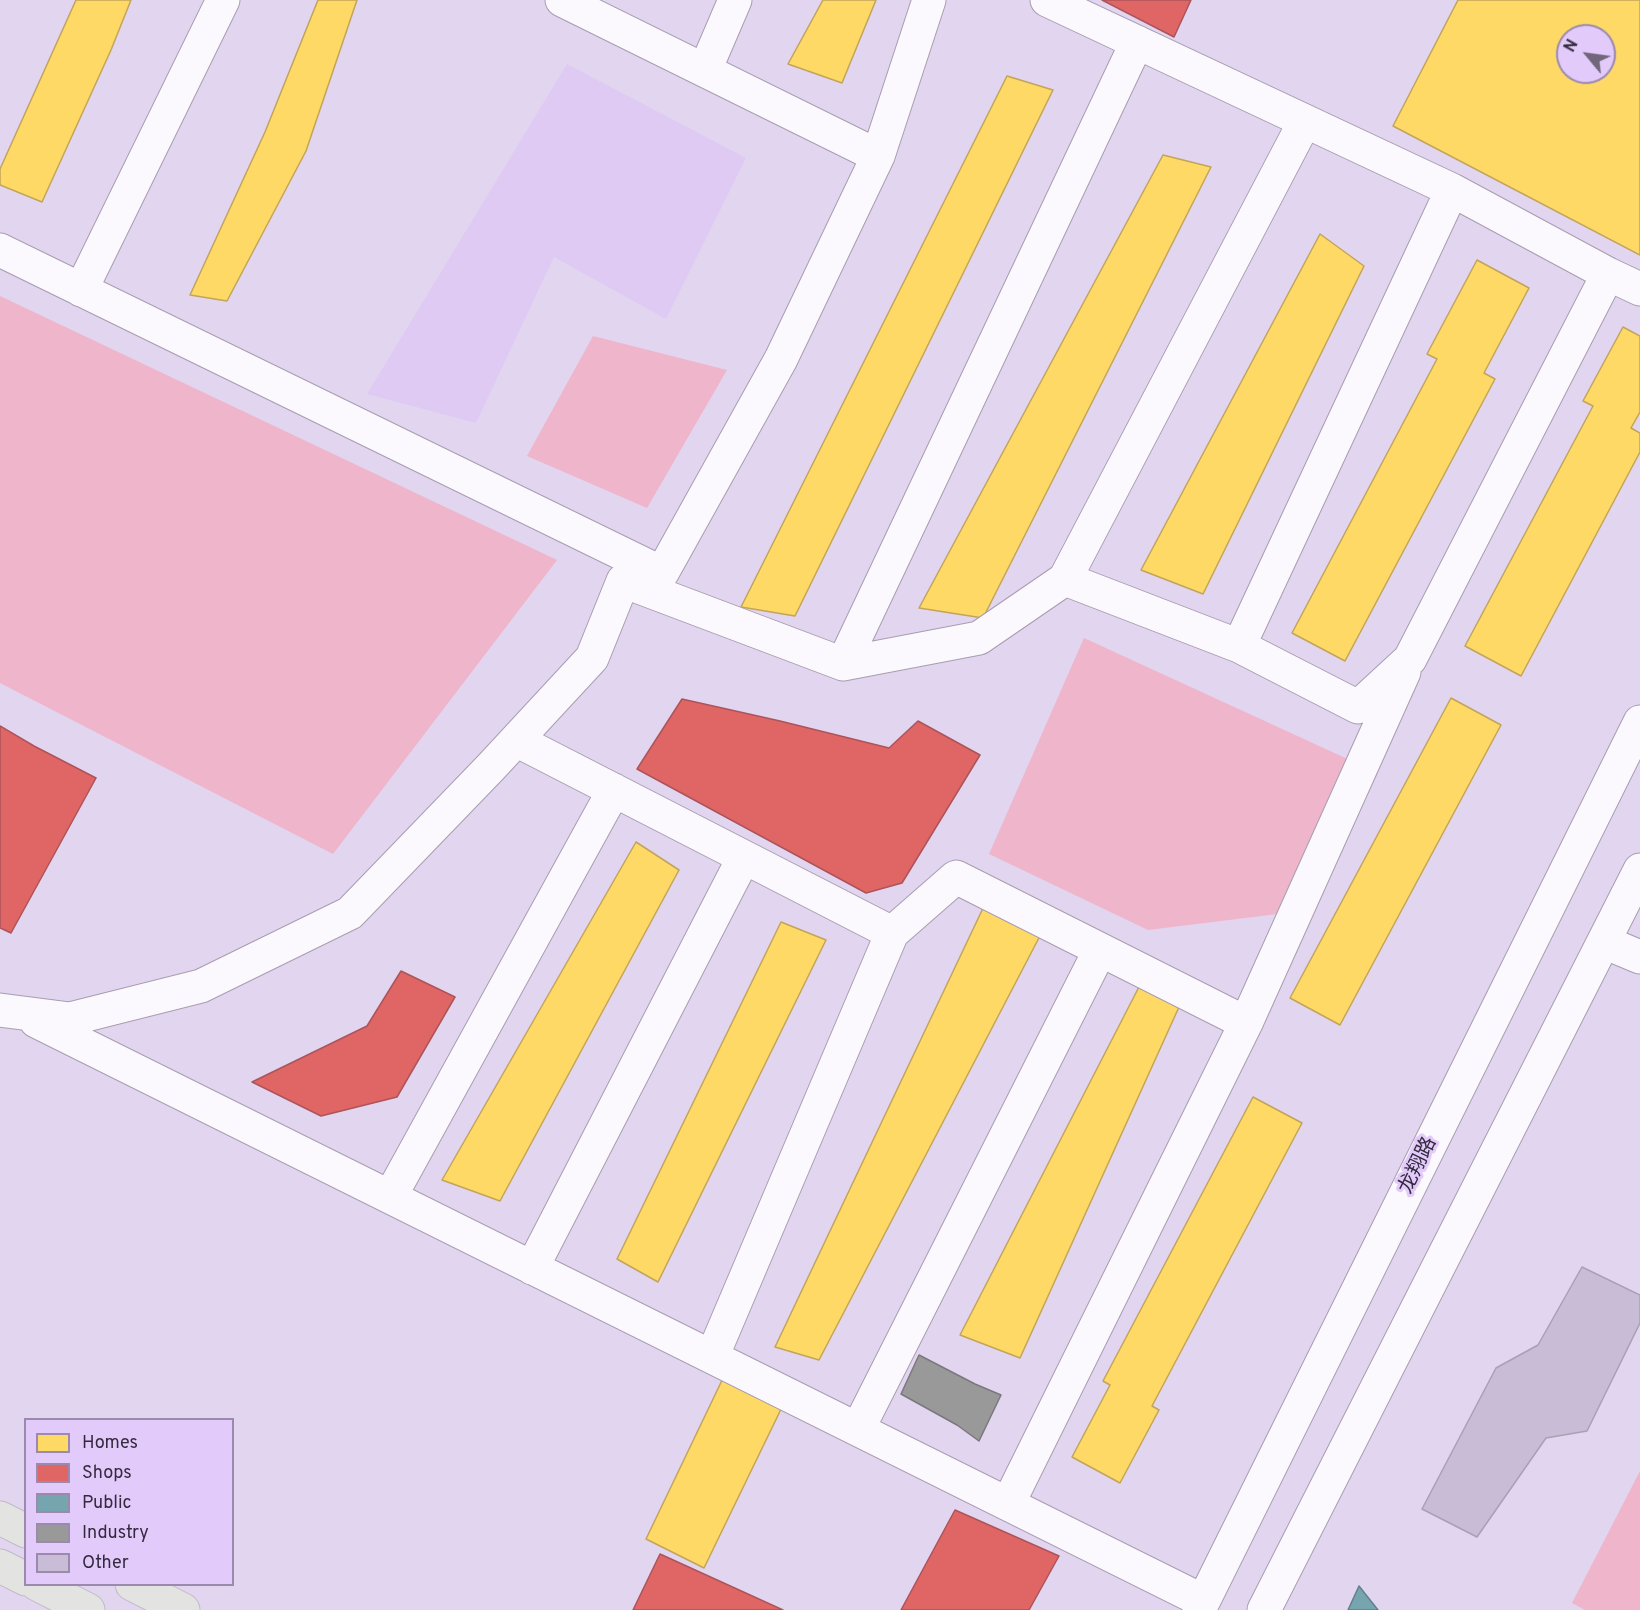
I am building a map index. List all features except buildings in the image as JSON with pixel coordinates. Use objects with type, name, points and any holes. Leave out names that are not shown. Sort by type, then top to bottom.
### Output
[{"type":"main road","points":[[0,1518],[24,1530]]},
{"type":"main road","points":[[0,1566],[24,1578]]},
{"type":"main road","points":[[41,1586],[88,1610]]},
{"type":"main road","points":[[136,1586],[183,1610]]},
{"type":"street","points":[[81,290],[223,0]]},
{"type":"street","points":[[562,0],[878,156]]},
{"type":"street","points":[[705,70],[735,0]]},
{"type":"street","points":[[623,581],[662,573],[781,359],[878,156],[929,0]]},
{"type":"street","points":[[1047,0],[1452,190],[1640,289]]},
{"type":"street","points":[[843,664],[1137,42]]},
{"type":"street","points":[[623,581],[843,664],[980,638],[1065,579],[1305,121]]},
{"type":"street","points":[[1239,646],[1452,190]]},
{"type":"street","points":[[0,250],[662,573]]},
{"type":"street","points":[[1008,1504],[1246,1023],[1410,659],[1608,274]]},
{"type":"street","points":[[1065,579],[1239,646],[1358,707],[1410,659]]},
{"type":"street","points":[[9,1011],[70,1019],[201,986],[350,914],[592,658],[623,581]]},
{"type":"street","name":"龙翔路","points":[[1201,1606],[1640,722]]},
{"type":"street","points":[[516,740],[892,933]]},
{"type":"street","points":[[390,1197],[614,790]]},
{"type":"street","points":[[532,1268],[744,857]]},
{"type":"street","points":[[1264,1610],[1640,870]]},
{"type":"street","points":[[712,1357],[892,933],[956,877],[1246,1023]]},
{"type":"street","points":[[1604,942],[1640,957]]},
{"type":"street","points":[[858,1429],[1100,950]]},
{"type":"street","points":[[9,1011],[858,1429],[1008,1504],[1201,1606]]},
{"type":"shaded area","points":[[567,64],[746,158],[666,319],[554,257],[476,423],[367,394]]},
{"type":"shaded area","points":[[0,296],[557,560],[333,854],[0,683]]},
{"type":"shaded area","points":[[593,336],[727,370],[647,508],[527,456]]},
{"type":"shaded area","points":[[1084,638],[1378,773],[1310,910],[1148,930],[989,854]]},
{"type":"shaded area","points":[[1640,1471],[1640,1610],[1585,1610],[1572,1603]]}]
